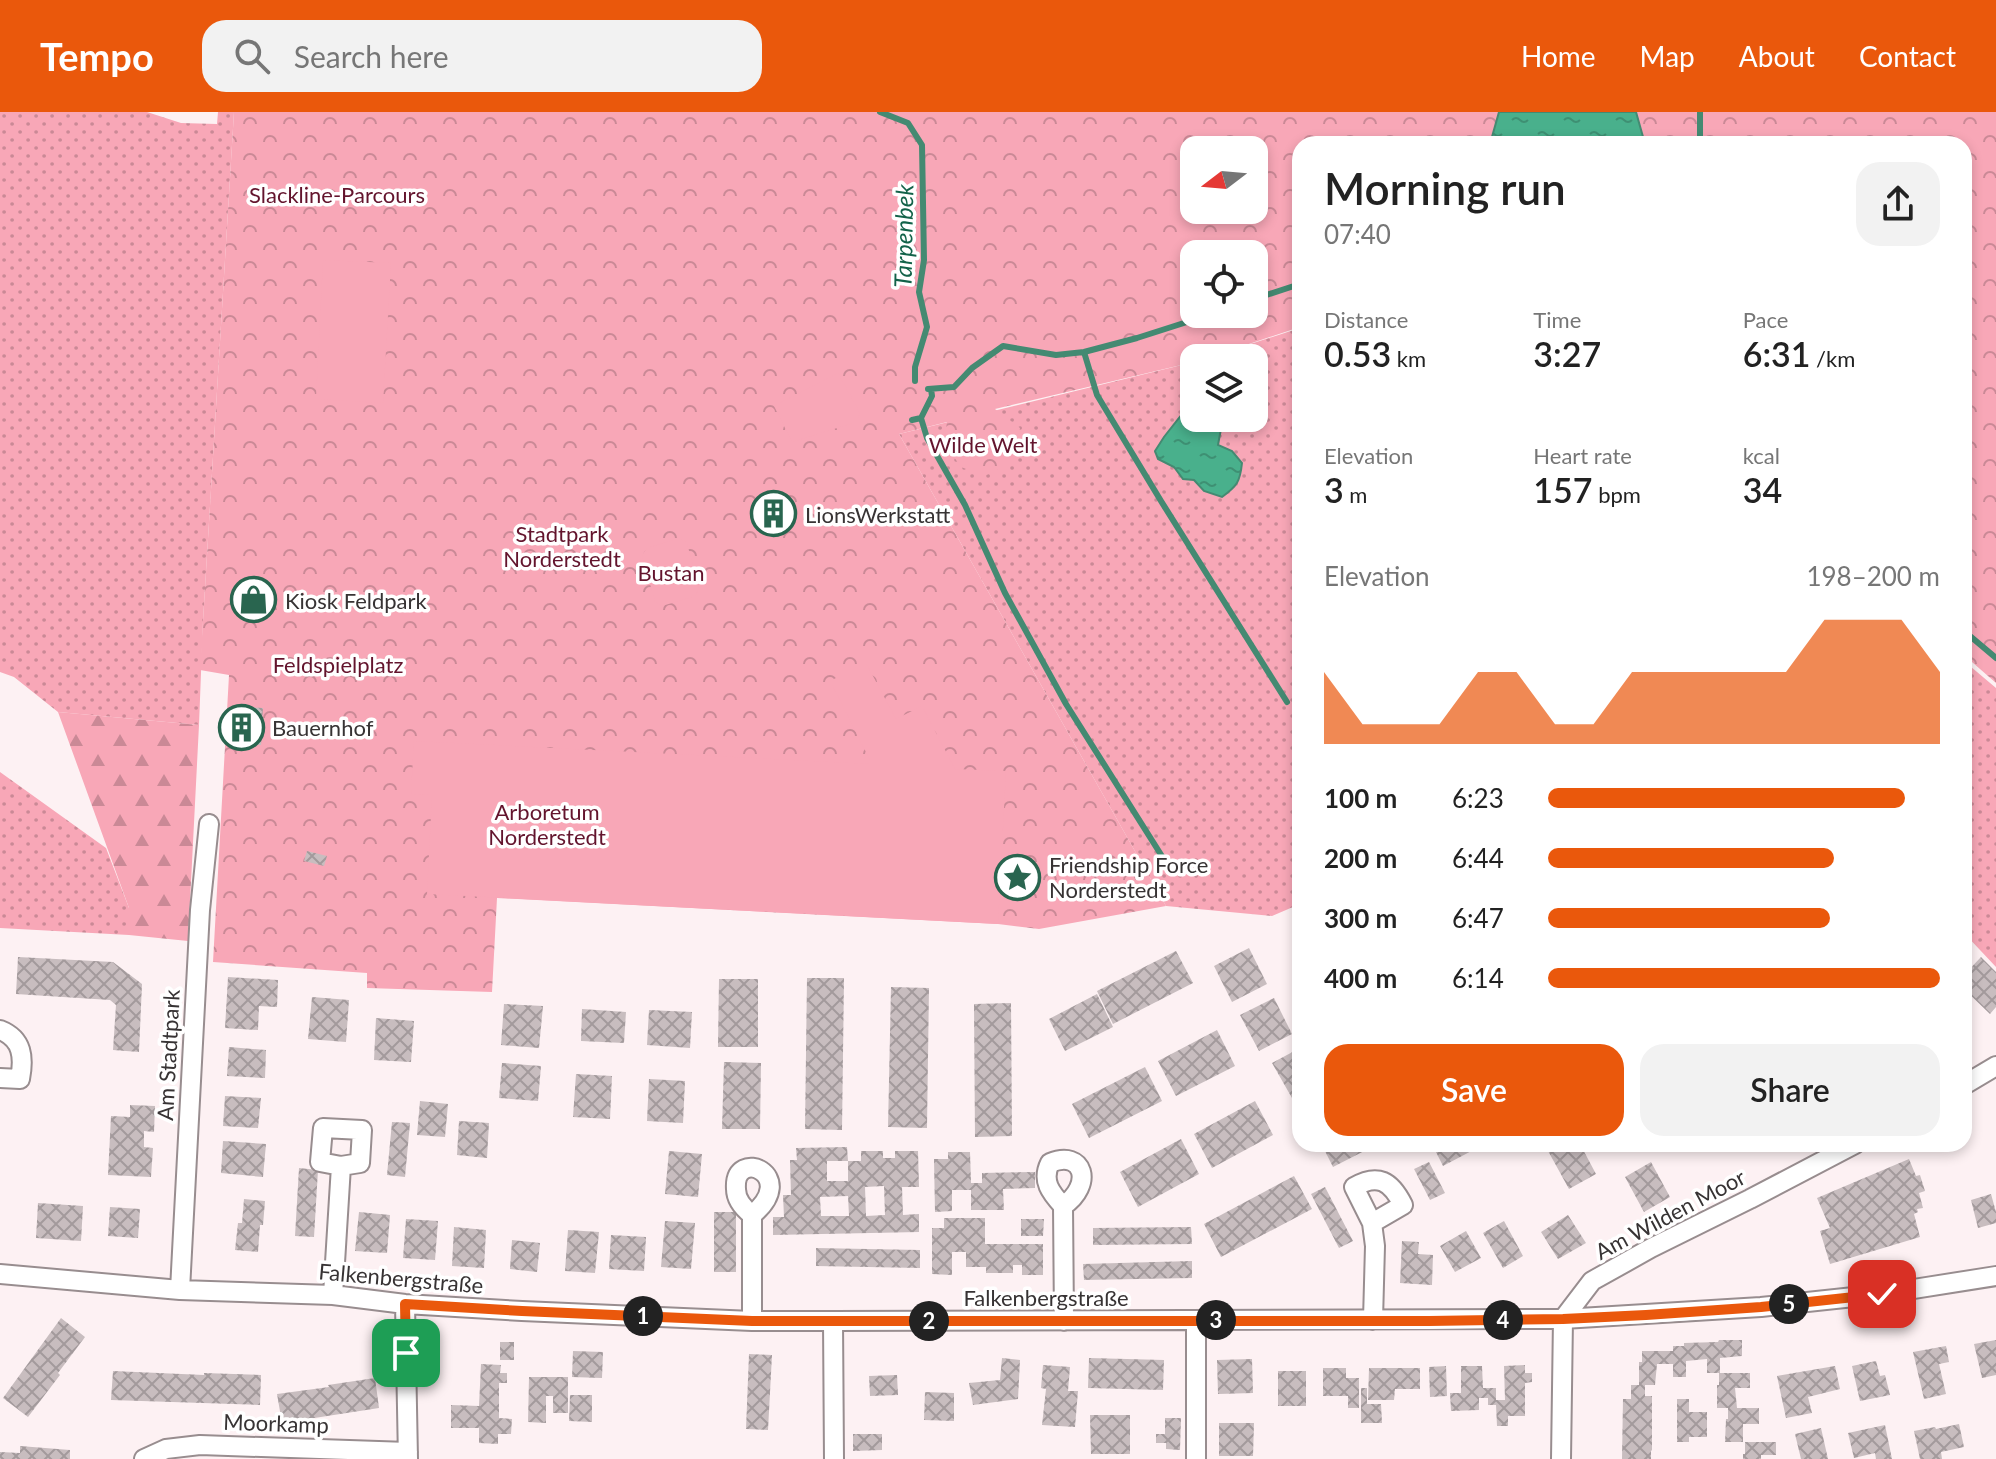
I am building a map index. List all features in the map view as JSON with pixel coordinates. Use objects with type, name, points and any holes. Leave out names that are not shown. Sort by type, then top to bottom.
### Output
[{"type":"street","name":"Am Stadtpark","points":[[180,1290],[200,910],[209,824]]},
{"type":"street","points":[[0,1030],[13,1037],[23,1055],[20,1079],[0,1078]]},
{"type":"street","points":[[1972,1080],[1996,1066]]},
{"type":"street","name":"Am Wilden Moor","points":[[1563,1319],[1592,1281],[1840,1152]]},
{"type":"street","points":[[333,1295],[341,1166]]},
{"type":"street","points":[[1063,1206],[1064,1321]]},
{"type":"street","points":[[752,1215],[752,1321]]},
{"type":"street","points":[[1372,1223],[1375,1246],[1373,1320]]},
{"type":"street","name":"Falkenbergstraße","points":[[0,1274],[180,1290],[333,1295],[405,1304],[752,1321],[1563,1319],[1761,1307],[1882,1294],[1996,1276]]},
{"type":"street","points":[[405,1304],[408,1455]]},
{"type":"street","points":[[1561,1459],[1563,1319]]},
{"type":"street","points":[[833,1321],[834,1459]]},
{"type":"street","points":[[1196,1321],[1196,1459]]},
{"type":"street","name":"Moorkamp","points":[[144,1459],[166,1449],[200,1445],[408,1455]]},
{"type":"green space","points":[[0,112],[147,112],[181,123],[217,124],[218,112],[234,112],[199,725],[58,712],[14,677],[0,672]]},
{"type":"green space","name":"Stadtpark Norderstedt","points":[[234,112],[1996,112],[1996,683],[1972,662],[1972,136],[1292,136],[1292,330],[1249,344],[1180,344],[1180,365],[995,409],[1020,428],[1012,463],[984,476],[961,467],[944,443],[947,422],[899,434],[1166,906],[1039,929],[998,924],[497,898],[492,992],[367,988],[367,973],[213,962],[229,675],[200,670]]},
{"type":"green space","points":[[323,260],[391,263],[383,403],[316,399]]},
{"type":"green space","name":"Wilde Welt","points":[[1292,331],[1292,907],[1272,916],[1166,906],[899,434],[1180,365],[1180,432],[1268,432],[1268,344],[1250,344]]},
{"type":"green space","points":[[838,373],[860,413],[858,418],[853,423],[792,442],[774,406]]},
{"type":"green space","name":"Bustan","points":[[680,538],[687,543],[699,589],[695,596],[662,606],[655,602],[642,555],[647,548]]},
{"type":"green space","name":"Arboretum Norderstedt","points":[[866,663],[896,719],[922,706],[955,769],[1006,771],[998,924],[427,894],[432,795],[411,794],[414,741],[872,764],[830,681]]},
{"type":"green space","points":[[1972,668],[1996,688],[1996,967],[1972,942]]},
{"type":"green space","points":[[58,712],[199,725],[188,941],[129,935],[129,908]]},
{"type":"green space","points":[[0,772],[106,848],[129,908],[129,935],[0,928]]},
{"type":"water","points":[[1499,112],[1636,112],[1643,136],[1492,136]]},
{"type":"water","points":[[1180,417],[1180,432],[1220,432],[1218,445],[1232,451],[1242,463],[1237,483],[1222,497],[1204,491],[1194,480],[1183,479],[1174,467],[1158,459],[1155,451]]},
{"type":"building","points":[[771,490],[791,529],[777,537],[757,498]]},
{"type":"building","name":"Bauernhof","points":[[232,706],[263,708],[262,722],[251,722],[251,731],[262,732],[261,745],[231,743]]},
{"type":"building","points":[[307,851],[327,856],[324,866],[304,861]]},
{"type":"building","points":[[1249,948],[1267,984],[1232,1002],[1214,966]]},
{"type":"building","points":[[1176,951],[1193,983],[1113,1024],[1097,991]]},
{"type":"building","points":[[18,957],[113,962],[142,984],[139,1052],[113,1050],[116,1005],[110,1000],[16,994]]},
{"type":"building","points":[[1981,957],[1996,972],[1996,1007],[1990,1014],[1972,997],[1972,967]]},
{"type":"building","points":[[228,977],[278,980],[277,1007],[259,1006],[258,1030],[225,1028]]},
{"type":"building","points":[[807,978],[844,978],[842,1130],[805,1129]]},
{"type":"building","points":[[719,979],[758,979],[758,1047],[718,1047]]},
{"type":"building","points":[[891,987],[929,988],[927,1128],[888,1127]]},
{"type":"building","points":[[1097,994],[1113,1027],[1065,1051],[1049,1019]]},
{"type":"building","points":[[312,997],[349,1000],[346,1042],[308,1039]]},
{"type":"building","points":[[1274,998],[1292,1034],[1259,1051],[1240,1015]]},
{"type":"building","points":[[1011,1003],[1012,1136],[975,1137],[974,1004]]},
{"type":"building","points":[[504,1004],[543,1006],[539,1048],[501,1045]]},
{"type":"building","points":[[582,1009],[626,1012],[624,1043],[581,1041]]},
{"type":"building","points":[[649,1010],[692,1012],[690,1048],[647,1045]]},
{"type":"building","points":[[376,1018],[414,1021],[411,1062],[374,1060]]},
{"type":"building","points":[[1217,1030],[1235,1066],[1176,1096],[1158,1061]]},
{"type":"building","points":[[229,1047],[266,1050],[265,1078],[227,1076]]},
{"type":"building","points":[[1292,1052],[1292,1098],[1272,1063]]},
{"type":"building","points":[[724,1062],[761,1063],[760,1129],[722,1129]]},
{"type":"building","points":[[502,1063],[541,1066],[538,1101],[499,1098]]},
{"type":"building","points":[[1145,1067],[1162,1101],[1089,1138],[1072,1104]]},
{"type":"building","points":[[576,1074],[612,1076],[610,1119],[573,1117]]},
{"type":"building","points":[[649,1079],[685,1081],[683,1123],[647,1121]]},
{"type":"building","points":[[225,1096],[261,1098],[258,1128],[223,1126]]},
{"type":"building","points":[[420,1101],[448,1104],[445,1137],[417,1135]]},
{"type":"building","points":[[1255,1101],[1273,1135],[1212,1168],[1194,1134]]},
{"type":"building","points":[[130,1105],[155,1106],[154,1132],[144,1131],[144,1147],[153,1148],[151,1177],[108,1175],[111,1116],[130,1117]]},
{"type":"building","points":[[459,1121],[489,1123],[487,1158],[457,1155]]},
{"type":"building","points":[[392,1122],[410,1123],[405,1177],[387,1175]]},
{"type":"building","points":[[1181,1139],[1199,1174],[1138,1207],[1120,1172]]},
{"type":"building","points":[[223,1141],[266,1144],[263,1177],[221,1173]]},
{"type":"building","points":[[847,1147],[848,1161],[861,1161],[861,1151],[883,1151],[883,1158],[895,1158],[895,1151],[918,1151],[919,1187],[902,1187],[903,1215],[919,1214],[919,1232],[773,1235],[773,1217],[784,1217],[783,1195],[791,1195],[790,1160],[797,1160],[796,1148]],"holes":[[[827,1161],[848,1161],[848,1181],[827,1181]],[[884,1186],[885,1215],[866,1216],[865,1187]],[[848,1196],[849,1216],[821,1216],[820,1197]]]},
{"type":"building","points":[[669,1151],[702,1154],[698,1197],[665,1194]]},
{"type":"building","points":[[948,1152],[970,1152],[971,1183],[982,1183],[982,1173],[1035,1172],[1035,1188],[1003,1189],[1004,1210],[971,1210],[971,1190],[952,1190],[952,1211],[935,1212],[934,1159],[948,1159]]},
{"type":"building","points":[[1326,1152],[1362,1152],[1333,1167]]},
{"type":"building","points":[[1436,1152],[1470,1152],[1443,1166]]},
{"type":"building","points":[[1549,1152],[1584,1152],[1596,1174],[1569,1189]]},
{"type":"building","points":[[1909,1159],[1916,1176],[1920,1175],[1925,1191],[1919,1193],[1923,1208],[1917,1209],[1918,1212],[1914,1214],[1920,1237],[1830,1264],[1820,1231],[1830,1228],[1817,1198]]},
{"type":"building","points":[[1429,1162],[1445,1193],[1430,1200],[1414,1169]]},
{"type":"building","points":[[1651,1162],[1670,1197],[1644,1212],[1625,1177]]},
{"type":"building","points":[[299,1168],[318,1170],[314,1237],[295,1236]]},
{"type":"building","points":[[1294,1176],[1312,1209],[1221,1257],[1204,1224]]},
{"type":"building","points":[[1325,1187],[1353,1241],[1339,1248],[1311,1194]]},
{"type":"building","points":[[1991,1194],[1996,1223],[1978,1228],[1971,1200]]},
{"type":"building","points":[[244,1199],[265,1201],[258,1252],[235,1250]]},
{"type":"building","points":[[38,1203],[83,1206],[81,1241],[36,1238]]},
{"type":"building","points":[[110,1207],[140,1209],[138,1238],[108,1236]]},
{"type":"building","points":[[359,1212],[390,1215],[387,1253],[355,1251]]},
{"type":"building","points":[[714,1212],[736,1212],[736,1272],[714,1272]]},
{"type":"building","points":[[1568,1215],[1586,1243],[1558,1259],[1541,1232]]},
{"type":"building","points":[[944,1218],[985,1218],[985,1244],[1043,1244],[1043,1275],[1022,1275],[1022,1265],[1013,1265],[1013,1273],[986,1273],[986,1267],[966,1267],[966,1252],[952,1252],[952,1275],[932,1274],[932,1228],[944,1228]]},
{"type":"building","points":[[406,1219],[438,1221],[435,1260],[403,1258]]},
{"type":"building","points":[[1021,1219],[1044,1219],[1043,1236],[1021,1236]]},
{"type":"building","points":[[665,1221],[695,1223],[691,1269],[661,1267]]},
{"type":"building","points":[[1504,1221],[1523,1256],[1503,1268],[1483,1233]]},
{"type":"building","points":[[454,1227],[486,1230],[484,1268],[452,1266]]},
{"type":"building","points":[[1191,1227],[1192,1244],[1093,1245],[1093,1228]]},
{"type":"building","points":[[568,1230],[599,1232],[595,1273],[565,1271]]},
{"type":"building","points":[[1466,1231],[1481,1258],[1455,1272],[1440,1246]]},
{"type":"building","points":[[611,1235],[646,1237],[644,1271],[609,1269]]},
{"type":"building","points":[[512,1240],[540,1243],[537,1272],[510,1269]]},
{"type":"building","points":[[1402,1241],[1419,1242],[1418,1254],[1433,1255],[1432,1285],[1400,1283]]},
{"type":"building","points":[[816,1248],[920,1250],[920,1268],[816,1266]]},
{"type":"building","points":[[1192,1261],[1192,1278],[1084,1280],[1083,1264]]},
{"type":"building","points":[[61,1318],[85,1337],[28,1417],[3,1398]]},
{"type":"building","points":[[1742,1340],[1742,1356],[1720,1358],[1720,1373],[1707,1373],[1707,1359],[1686,1361],[1686,1377],[1673,1377],[1673,1364],[1657,1364],[1655,1385],[1645,1385],[1645,1396],[1652,1396],[1651,1459],[1622,1459],[1623,1399],[1631,1399],[1631,1385],[1639,1385],[1642,1351],[1673,1351],[1673,1346],[1684,1346],[1684,1343]]},
{"type":"building","points":[[1996,1340],[1996,1375],[1982,1378],[1974,1344]]},
{"type":"building","points":[[500,1342],[514,1342],[514,1360],[500,1360]]},
{"type":"building","points":[[1946,1346],[1949,1362],[1939,1364],[1946,1394],[1924,1399],[1913,1352]]},
{"type":"building","points":[[573,1351],[603,1352],[602,1378],[572,1377]]},
{"type":"building","points":[[749,1354],[772,1355],[768,1430],[746,1429]]},
{"type":"building","points":[[1002,1358],[1020,1360],[1018,1399],[973,1405],[969,1383],[1000,1380]]},
{"type":"building","points":[[1089,1358],[1164,1360],[1163,1390],[1088,1388]]},
{"type":"building","points":[[1252,1359],[1253,1393],[1218,1394],[1217,1360]]},
{"type":"building","points":[[1876,1361],[1880,1376],[1885,1375],[1890,1395],[1860,1401],[1852,1366]]},
{"type":"building","points":[[481,1364],[501,1365],[500,1373],[507,1373],[507,1383],[499,1383],[499,1418],[512,1419],[511,1434],[498,1434],[498,1444],[479,1443],[479,1428],[451,1428],[451,1405],[479,1406]]},
{"type":"building","points":[[1043,1365],[1070,1367],[1068,1391],[1078,1391],[1075,1427],[1042,1425],[1046,1389],[1041,1388]]},
{"type":"building","points":[[1525,1365],[1525,1373],[1532,1373],[1532,1382],[1525,1383],[1525,1416],[1508,1416],[1508,1426],[1497,1426],[1496,1405],[1488,1405],[1488,1398],[1479,1398],[1479,1410],[1451,1411],[1450,1393],[1461,1393],[1461,1366],[1482,1366],[1483,1388],[1496,1388],[1496,1400],[1505,1400],[1504,1366]]},
{"type":"building","points":[[1446,1366],[1447,1396],[1430,1397],[1429,1367]]},
{"type":"building","points":[[1835,1366],[1840,1389],[1808,1397],[1812,1413],[1786,1418],[1777,1376]]},
{"type":"building","points":[[1323,1368],[1346,1368],[1346,1378],[1359,1378],[1359,1408],[1348,1408],[1348,1396],[1323,1396]]},
{"type":"building","points":[[1369,1368],[1420,1368],[1420,1389],[1395,1389],[1394,1400],[1368,1400]]},
{"type":"building","points":[[113,1371],[261,1375],[260,1405],[111,1400]]},
{"type":"building","points":[[1278,1371],[1306,1371],[1306,1406],[1278,1406]]},
{"type":"building","points":[[1719,1373],[1750,1373],[1750,1388],[1735,1388],[1737,1408],[1759,1408],[1759,1424],[1743,1424],[1743,1442],[1725,1442],[1728,1408],[1717,1408]]},
{"type":"building","points":[[897,1375],[898,1395],[870,1396],[869,1376]]},
{"type":"building","points":[[529,1377],[568,1377],[568,1413],[553,1413],[553,1396],[546,1396],[546,1423],[528,1422]]},
{"type":"building","points":[[375,1378],[379,1408],[282,1423],[277,1394]]},
{"type":"building","points":[[1361,1388],[1367,1388],[1367,1404],[1381,1404],[1382,1423],[1361,1423]]},
{"type":"building","points":[[925,1392],[954,1393],[954,1421],[924,1420]]},
{"type":"building","points":[[570,1395],[592,1395],[592,1422],[569,1421]]},
{"type":"building","points":[[1677,1399],[1689,1399],[1689,1412],[1707,1412],[1707,1437],[1689,1437],[1689,1442],[1677,1442]]},
{"type":"building","points":[[1090,1415],[1130,1415],[1130,1454],[1091,1454]]},
{"type":"building","points":[[1165,1418],[1181,1418],[1180,1450],[1166,1449],[1166,1443],[1156,1443],[1156,1434],[1165,1434]]},
{"type":"building","points":[[1219,1423],[1254,1423],[1253,1456],[1219,1456]]},
{"type":"building","points":[[1959,1424],[1964,1447],[1941,1452],[1942,1459],[1920,1459],[1914,1431]]},
{"type":"building","points":[[1885,1425],[1892,1459],[1876,1459],[1875,1453],[1854,1458],[1848,1433]]},
{"type":"building","points":[[1821,1428],[1828,1459],[1801,1459],[1795,1434]]},
{"type":"building","points":[[853,1434],[882,1434],[882,1450],[853,1451]]},
{"type":"building","points":[[1745,1442],[1776,1442],[1776,1455],[1743,1459]]},
{"type":"building","points":[[20,1446],[70,1450],[70,1459],[0,1459],[0,1452],[20,1453]]},
{"type":"waterway","name":"Tarpenbek","points":[[880,112],[908,123],[922,145],[924,260],[919,292],[927,327],[915,367],[915,381]]},
{"type":"waterway","points":[[1700,112],[1700,136]]},
{"type":"waterway","name":"Tarpenbek","points":[[1268,294],[1292,287]]},
{"type":"waterway","name":"Tarpenbek","points":[[928,389],[954,387],[972,368],[1003,346],[1056,355],[1084,352],[1180,324]]},
{"type":"waterway","points":[[1084,352],[1097,395],[1287,702]]},
{"type":"waterway","points":[[921,418],[932,396],[931,389]]},
{"type":"waterway","points":[[912,420],[921,418],[927,438],[965,505],[1005,593],[1066,704],[1165,861]]},
{"type":"waterway","name":"Tarpenbek","points":[[1972,638],[1996,658]]},
{"type":"place","name":"LionsWerkstatt","points":[[774,514]]},
{"type":"place","name":"Kiosk Feldpark","points":[[254,600]]},
{"type":"place","name":"Bauernhof","points":[[241,727]]},
{"type":"place","name":"Friendship Force Norderstedt","points":[[1018,877]]},
{"type":"route","points":[[406,1353],[405,1304],[752,1321],[1429,1321],[1646,1315],[1882,1294]]},
{"type":"park label","name":"Slackline-Parcours","points":[[337,194]]},
{"type":"park label","name":"Feldspielplatz","points":[[338,664]]}]
